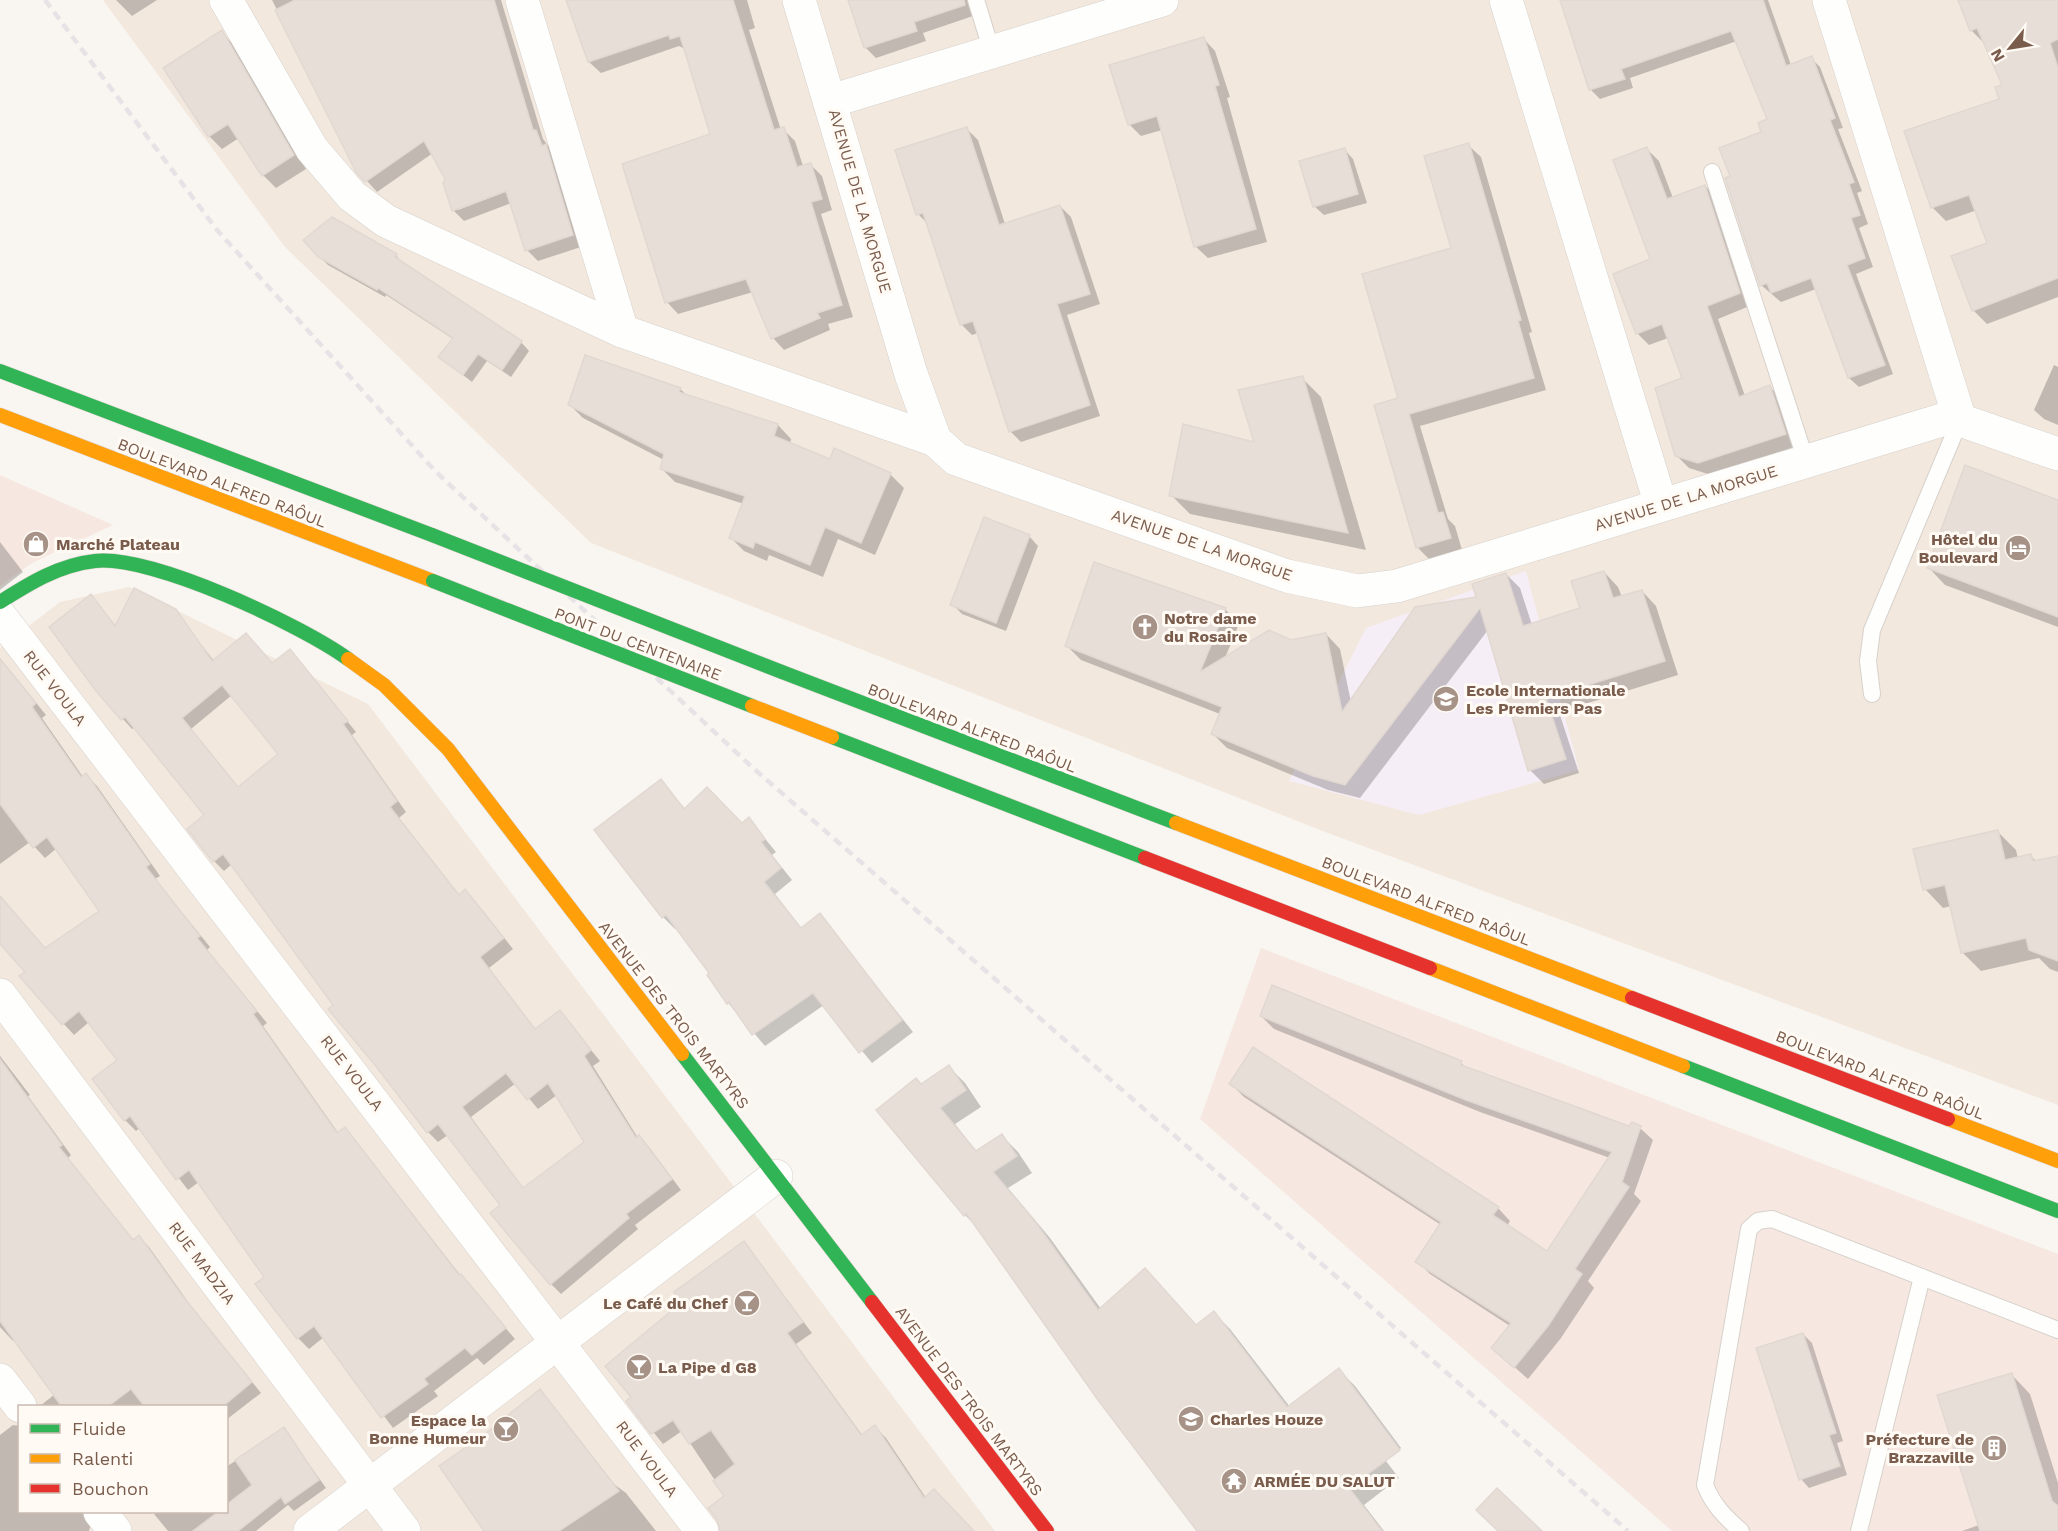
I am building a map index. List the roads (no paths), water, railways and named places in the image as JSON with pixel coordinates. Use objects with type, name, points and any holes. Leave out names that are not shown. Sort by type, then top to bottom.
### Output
[{"type":"main road","name":"BOULEVARD ALFRED RAÔUL","points":[[0,371],[432,535]]},
{"type":"main road","name":"BOULEVARD ALFRED RAÔUL","points":[[0,415],[433,581]]},
{"type":"main road","name":"PONT DU CENTENAIRE","points":[[432,535],[782,672]]},
{"type":"main road","name":"AVENUE DES TROIS MARTYRS","points":[[0,602],[47,573],[96,561],[131,563],[212,589],[326,643],[384,685],[448,749],[1047,1531]]},
{"type":"main road","name":"PONT DU CENTENAIRE","points":[[433,581],[2058,1212]]},
{"type":"main road","name":"BOULEVARD ALFRED RAÔUL","points":[[782,672],[2058,1161]]},
{"type":"street","points":[[226,0],[312,149],[352,196],[386,221],[622,331],[935,440]]},
{"type":"street","points":[[522,0],[622,331]]},
{"type":"street","name":"AVENUE DE LA MORGUE","points":[[799,0],[911,374],[935,440],[956,459],[1287,576],[1357,591],[1397,586],[1945,419],[1960,420],[2058,454]]},
{"type":"street","points":[[831,101],[1162,0]]},
{"type":"street","points":[[1506,0],[1661,505]]},
{"type":"street","points":[[1829,0],[1960,420]]},
{"type":"street","name":"RUE VOULA","points":[[0,616],[702,1531]]},
{"type":"street","name":"RUE MADZIA","points":[[0,995],[404,1531]]},
{"type":"street","points":[[309,1531],[560,1343],[776,1176]]},
{"type":"street","points":[[0,1380],[19,1405]]},
{"type":"street","points":[[101,1513],[115,1531]]},
{"type":"lane","points":[[976,0],[992,52]]},
{"type":"lane","points":[[1712,172],[1806,461]]},
{"type":"lane","points":[[1872,694],[1868,661],[1872,630],[1960,420]]},
{"type":"lane","points":[[1741,1531],[1722,1515],[1710,1498],[1705,1485],[1749,1229],[1758,1221],[1772,1219],[2058,1330]]},
{"type":"lane","points":[[1859,1531],[1922,1277]]},
{"type":"railway","points":[[45,0],[217,230],[436,472],[753,768],[1628,1531]]},
{"type":"place","name":"Marché Plateau","points":[[36,544]]},
{"type":"place","name":"Hôtel du Boulevard","points":[[2018,548]]},
{"type":"place","name":"Notre dame du Rosaire","points":[[1145,627]]},
{"type":"place","name":"Ecole Internationale Les Premiers Pas","points":[[1446,699]]},
{"type":"place","name":"Le Café du Chef","points":[[747,1303]]},
{"type":"place","name":"La Pipe d G8","points":[[639,1367]]},
{"type":"place","name":"Charles Houze","points":[[1191,1419]]},
{"type":"place","name":"Espace la Bonne Humeur","points":[[506,1429]]},
{"type":"place","name":"Préfecture de Brazzaville","points":[[1994,1448]]},
{"type":"place","name":"ARMÉE DU SALUT","points":[[1234,1481]]}]
